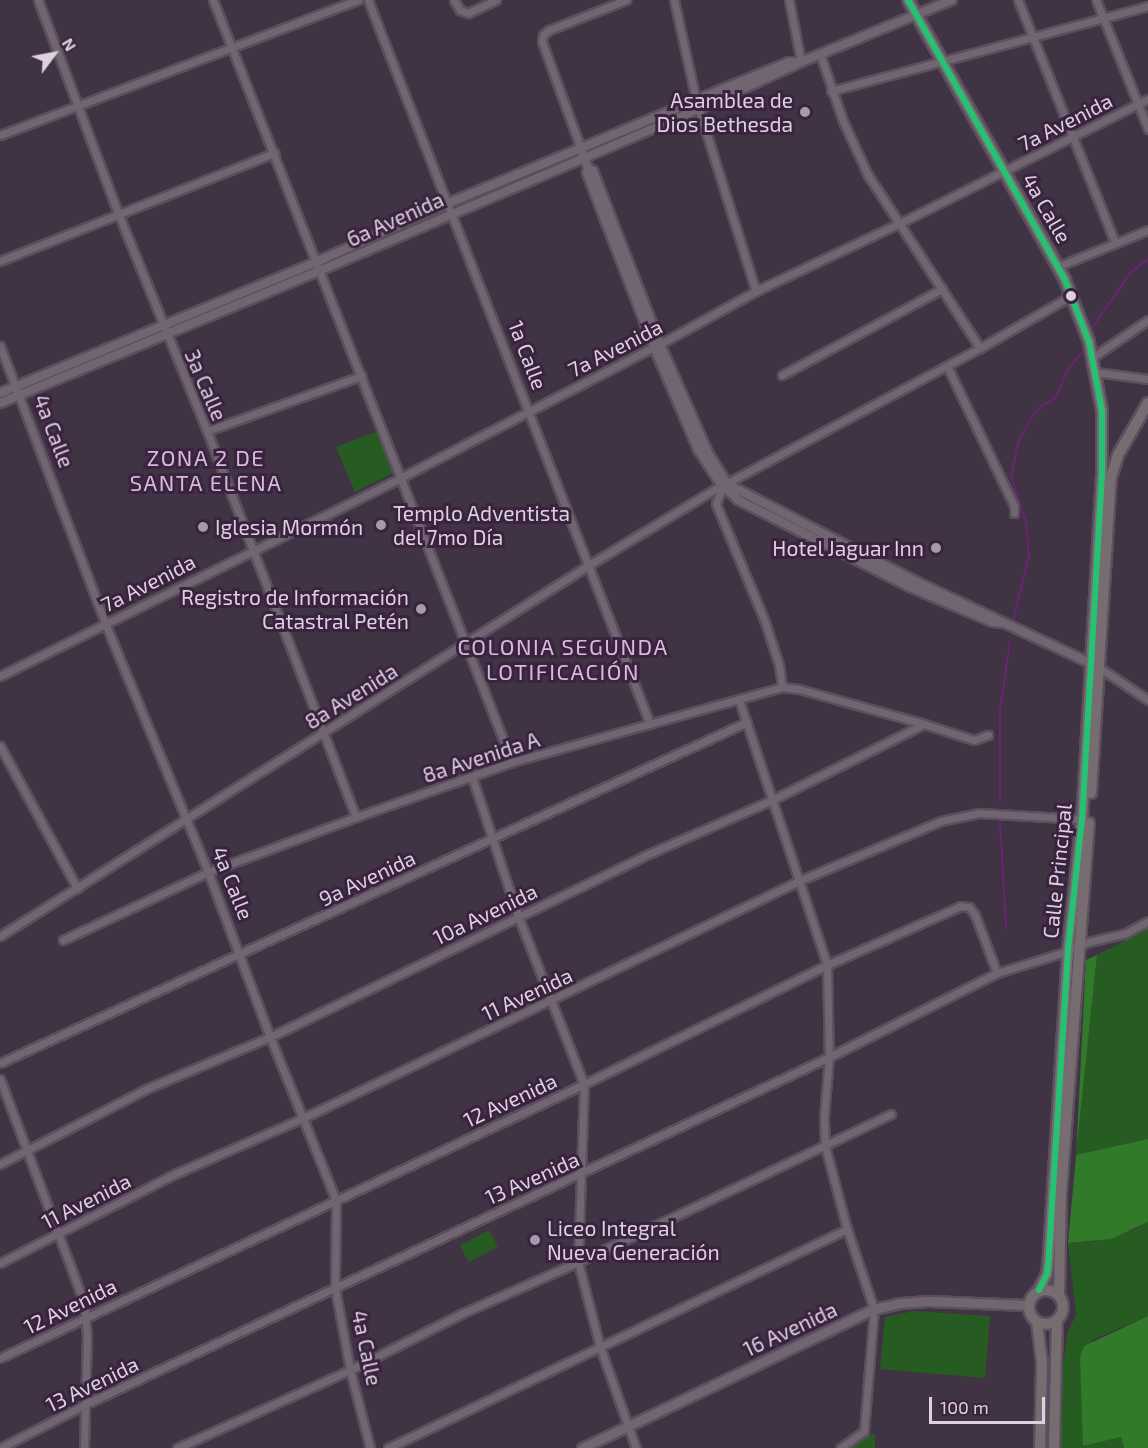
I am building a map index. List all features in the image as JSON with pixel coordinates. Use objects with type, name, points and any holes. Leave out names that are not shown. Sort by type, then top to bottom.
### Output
[{"type":"main road","name":"4a Calle","points":[[908,0],[1059,266],[1072,295],[1096,372],[1102,411],[1102,453]]},
{"type":"main road","name":"Calle Principal","points":[[1039,1290],[1047,1274],[1048,1266],[1068,951],[1082,819],[1111,477],[1118,456],[1148,403]]},
{"type":"main road","name":"Calle Principal","points":[[1059,1296],[1061,1194],[1081,945],[1095,665],[1102,453]]},
{"type":"main road","points":[[1054,1448],[1057,1320],[1063,1309],[1059,1296],[1050,1290],[1039,1290],[1032,1296],[1028,1305],[1030,1315],[1037,1322],[1047,1324],[1057,1320]]},
{"type":"main road","name":"16 Avenida","points":[[582,1448],[874,1309],[900,1303],[928,1301],[1028,1305]]},
{"type":"main road","points":[[1037,1322],[1042,1363],[1040,1448]]},
{"type":"street","name":"3a Calle","points":[[38,0],[118,213],[207,431],[356,816]]},
{"type":"street","points":[[213,0],[512,762]]},
{"type":"street","points":[[0,135],[358,0]]},
{"type":"street","name":"1a Calle","points":[[368,0],[453,213],[650,724]]},
{"type":"street","points":[[454,0],[460,10],[468,13],[496,0]]},
{"type":"street","points":[[626,0],[549,30],[543,35],[542,42],[588,168],[587,173],[657,346],[724,485],[738,500],[910,587],[992,622],[1002,623],[1095,665],[1148,700]]},
{"type":"street","points":[[675,0],[696,100],[756,291]]},
{"type":"street","points":[[789,0],[801,62]]},
{"type":"street","name":"6a Avenida","points":[[0,393],[316,262],[449,203],[699,109],[801,62],[952,0]]},
{"type":"street","points":[[1018,0],[1115,243]]},
{"type":"street","points":[[1095,0],[1148,129]]},
{"type":"street","points":[[831,91],[1148,6]]},
{"type":"street","points":[[820,54],[831,91],[854,148],[898,224],[980,348]]},
{"type":"street","name":"6a Avenida","points":[[0,403],[320,271],[453,213],[696,100],[789,62],[801,62]]},
{"type":"street","name":"7a Avenida","points":[[0,676],[400,477],[657,346],[756,291],[898,224],[1148,99]]},
{"type":"street","points":[[0,261],[274,153]]},
{"type":"street","points":[[1059,266],[1148,230]]},
{"type":"street","points":[[782,375],[942,289]]},
{"type":"street","name":"8a Avenida","points":[[0,936],[589,565],[724,485],[980,348],[1072,295]]},
{"type":"street","points":[[1093,357],[1148,320]]},
{"type":"street","name":"4a Calle","points":[[0,346],[105,623],[208,872],[270,1037],[336,1200],[335,1288],[350,1370],[370,1448]]},
{"type":"street","points":[[946,366],[1014,506],[1014,513]]},
{"type":"street","points":[[1096,372],[1148,379]]},
{"type":"street","points":[[207,431],[361,376]]},
{"type":"street","points":[[724,485],[716,504],[765,622],[779,665],[782,687]]},
{"type":"street","name":"8a Avenida A","points":[[63,940],[208,872],[356,816],[512,762],[782,687],[799,689],[924,724]]},
{"type":"street","points":[[739,700],[801,880],[827,965],[829,1057],[824,1118],[825,1146],[847,1229],[874,1309],[864,1431],[841,1448]]},
{"type":"street","name":"9a Avenida","points":[[0,1063],[747,722]]},
{"type":"street","points":[[924,724],[974,740],[988,735]]},
{"type":"street","name":"10a Avenida","points":[[0,1164],[146,1089],[270,1037],[644,856],[772,800],[924,724]]},
{"type":"street","points":[[0,746],[76,888]]},
{"type":"street","points":[[472,777],[494,837],[518,916],[553,1000],[584,1084],[578,1263],[600,1347],[636,1448]]},
{"type":"street","name":"11 Avenida","points":[[0,1263],[177,1173],[303,1118],[801,880],[941,821],[978,813],[1082,819]]},
{"type":"street","name":"12 Avenida","points":[[0,1358],[584,1084],[827,965],[961,906],[969,907],[975,915],[997,973]]},
{"type":"street","name":"13 Avenida","points":[[0,1448],[86,1404],[829,1057],[997,973],[1081,945],[1124,934],[1148,921]]},
{"type":"street","points":[[0,1079],[84,1302],[86,1316],[84,1448]]},
{"type":"street","points":[[177,1448],[350,1370],[463,1313],[578,1263],[891,1114]]},
{"type":"street","points":[[388,1448],[847,1229]]},
{"type":"green space","points":[[378,431],[393,473],[355,492],[336,447]]},
{"type":"green space","points":[[1148,929],[1148,1139],[1076,1156],[1097,955]]},
{"type":"green space","points":[[1097,955],[1076,1154],[1086,960]]},
{"type":"green space","points":[[1148,1139],[1148,1222],[1111,1239],[1068,1243],[1076,1155]]},
{"type":"green space","points":[[1148,1222],[1148,1316],[1092,1340],[1083,1446],[1121,1437],[1124,1448],[1059,1448],[1061,1377],[1068,1331],[1076,1315],[1068,1243],[1094,1241],[1133,1230]]},
{"type":"green space","points":[[489,1230],[498,1247],[469,1262],[460,1245]]},
{"type":"green space","points":[[914,1311],[990,1316],[985,1378],[880,1369],[885,1317]]},
{"type":"green space","points":[[1148,1316],[1148,1448],[1124,1448],[1121,1437],[1083,1446],[1080,1357],[1084,1346]]},
{"type":"green space","points":[[875,1433],[875,1448],[845,1448]]},
{"type":"waterway","points":[[1091,329],[1131,272],[1148,259]]},
{"type":"waterway","points":[[1013,620],[1029,556],[1026,523],[1011,476],[1018,442],[1033,415],[1041,406],[1055,399],[1067,371],[1084,349]]},
{"type":"waterway","points":[[1000,801],[1000,711],[1010,642]]},
{"type":"waterway","points":[[1000,820],[1006,929]]},
{"type":"transit line","name":"12","points":[[908,0],[1065,280],[1089,342],[1102,411],[1102,474],[1082,819],[1068,951],[1048,1266],[1047,1274],[1039,1290]]},
{"type":"place","name":"Asamblea de Dios Bethesda","points":[[805,112]]},
{"type":"place","name":"Templo Adventista del 7mo Día","points":[[381,525]]},
{"type":"place","name":"Iglesia Mormón","points":[[203,527]]},
{"type":"place","name":"Hotel Jaguar Inn","points":[[936,548]]},
{"type":"place","name":"Registro de Información Catastral Petén","points":[[421,609]]},
{"type":"place","name":"Liceo Integral Nueva Generación","points":[[535,1240]]},
{"type":"district","name":"ZONA 2 DE SANTA ELENA","points":[[206,470]]},
{"type":"district","name":"COLONIA SEGUNDA LOTIFICACIÓN","points":[[563,658]]}]
